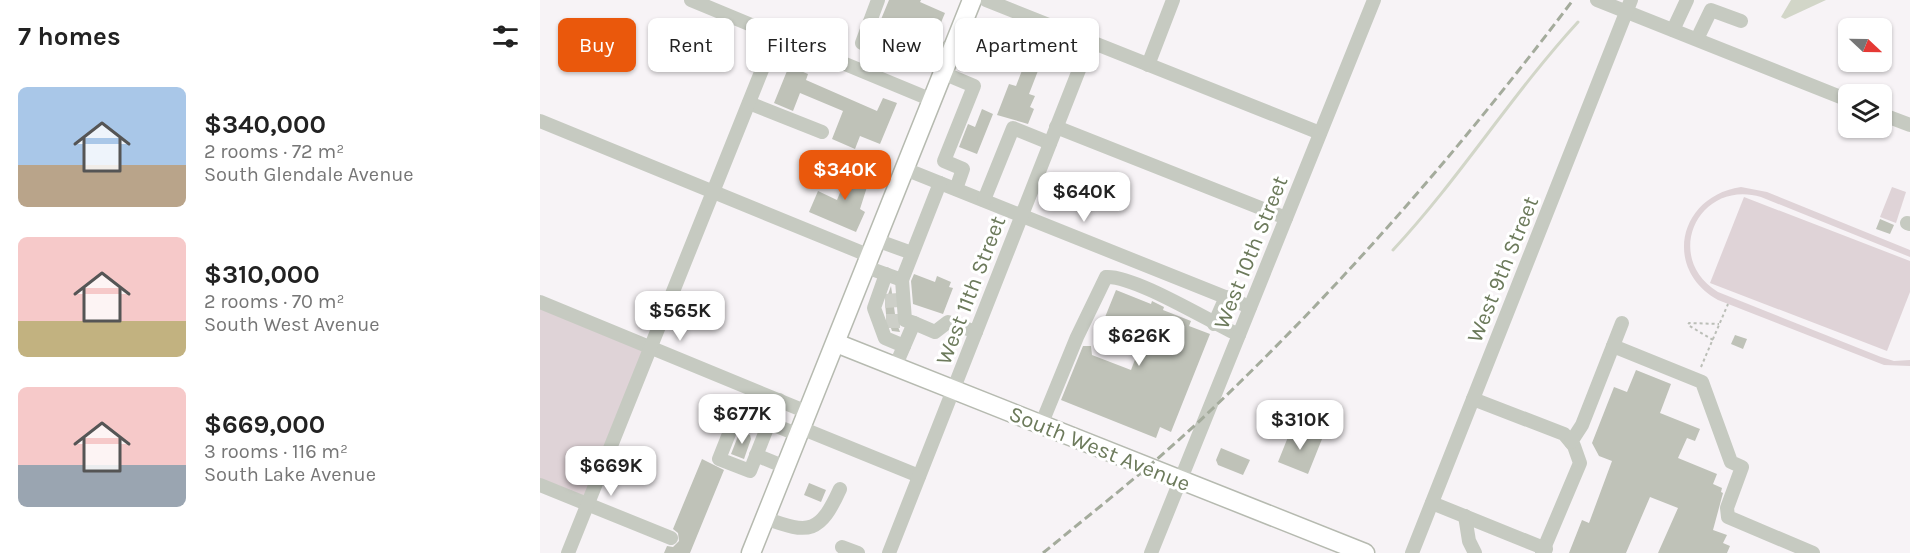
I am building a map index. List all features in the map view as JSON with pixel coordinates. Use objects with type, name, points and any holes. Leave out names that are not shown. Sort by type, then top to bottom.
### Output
[{"type":"main road","points":[[752,553],[971,1]]},
{"type":"main road","name":"South West Avenue","points":[[836,343],[1365,553]]},
{"type":"street","points":[[691,0],[746,23]]},
{"type":"street","points":[[871,18],[878,0]]},
{"type":"street","points":[[1148,65],[1173,0]]},
{"type":"street","name":"West 10th Street","points":[[1151,553],[1374,0]]},
{"type":"street","points":[[1597,0],[1629,6],[1673,30],[1838,96]]},
{"type":"street","points":[[1673,30],[1687,0]]},
{"type":"street","points":[[971,1],[1020,18]]},
{"type":"street","points":[[1697,39],[1711,5],[1741,21]]},
{"type":"street","name":"West 9th Street","points":[[1412,553],[1629,6]]},
{"type":"street","points":[[1099,46],[1320,133]]},
{"type":"street","points":[[943,49],[951,52]]},
{"type":"street","points":[[848,65],[932,100]]},
{"type":"street","points":[[568,553],[761,72]]},
{"type":"street","points":[[874,76],[875,72]]},
{"type":"street","name":"West 11th Street","points":[[889,553],[1078,72]]},
{"type":"street","points":[[943,73],[974,86],[944,161],[963,169],[956,189]]},
{"type":"street","points":[[749,103],[822,132]]},
{"type":"street","points":[[1892,118],[1910,125]]},
{"type":"street","points":[[540,121],[871,254],[912,253]]},
{"type":"street","points":[[1056,127],[1286,218]]},
{"type":"street","points":[[984,200],[1013,128],[1050,143]]},
{"type":"street","points":[[905,169],[1250,307]]},
{"type":"street","points":[[940,183],[902,280],[891,301],[874,308],[897,321],[935,332],[948,322],[976,332]]},
{"type":"street","points":[[871,254],[886,274],[904,346],[895,367]]},
{"type":"street","points":[[886,274],[902,280]]},
{"type":"street","points":[[1041,425],[1077,337],[1106,278],[1120,279],[1158,294],[1239,335]]},
{"type":"street","points":[[1214,324],[1226,297]]},
{"type":"street","points":[[540,302],[779,400],[802,425]]},
{"type":"street","points":[[897,321],[885,338],[904,346]]},
{"type":"street","points":[[1571,442],[1582,425],[1622,323]]},
{"type":"street","points":[[1613,346],[1702,382],[1731,462],[1742,467],[1727,508],[1728,517],[1813,553]]},
{"type":"street","points":[[742,385],[736,400],[738,411],[719,459],[750,471],[779,400]]},
{"type":"street","points":[[1432,503],[1544,551],[1580,463],[1571,442],[1564,434],[1473,399]]},
{"type":"street","points":[[738,411],[769,423],[802,425],[919,476]]},
{"type":"street","points":[[756,455],[785,467]]},
{"type":"street","points":[[540,484],[671,538]]},
{"type":"street","points":[[765,518],[800,529],[822,523],[828,516],[840,489]]},
{"type":"street","points":[[1465,516],[1469,541],[1475,553]]},
{"type":"street","points":[[842,547],[858,553]]},
{"type":"path","points":[[1696,380],[1728,304]]},
{"type":"path","points":[[1713,339],[1688,325],[1689,323],[1719,324]]},
{"type":"shaded area","points":[[1791,0],[1826,0],[1785,19],[1781,17]]},
{"type":"shaded area","points":[[1741,187],[1767,192],[1910,250],[1910,257],[1761,197],[1739,195],[1720,199],[1705,210],[1695,225],[1690,242],[1692,260],[1701,277],[1718,292],[1881,357],[1894,361],[1910,360],[1910,366],[1884,365],[1718,300],[1700,287],[1689,271],[1684,253],[1685,235],[1692,219],[1703,204],[1720,193]]},
{"type":"shaded area","points":[[1892,187],[1906,192],[1896,223],[1880,217]]},
{"type":"shaded area","points":[[1744,197],[1910,261],[1910,292],[1887,351],[1710,283]]},
{"type":"shaded area","points":[[540,302],[652,348],[588,504],[540,485]]},
{"type":"building","points":[[889,0],[921,0],[920,2],[945,13],[943,18],[882,18]]},
{"type":"building","points":[[787,72],[803,72],[808,74],[806,80],[877,111],[883,98],[897,103],[880,144],[860,136],[855,149],[832,139],[843,111],[800,93],[793,111],[774,103]]},
{"type":"building","points":[[1021,72],[1038,72],[1029,94],[1035,96],[1030,107],[1034,109],[1028,124],[997,115],[1009,84],[1016,86]]},
{"type":"building","points":[[982,109],[993,114],[977,154],[959,147],[968,124],[975,127]]},
{"type":"building","points":[[858,162],[873,168],[860,209],[865,212],[856,232],[809,212],[818,191],[837,200],[844,183],[849,185]]},
{"type":"building","points":[[1880,219],[1894,225],[1890,234],[1876,229]]},
{"type":"building","points":[[914,274],[935,282],[937,276],[951,282],[949,287],[953,288],[943,314],[913,304],[911,281]]},
{"type":"building","points":[[891,286],[896,321],[900,332],[892,331],[886,314],[885,303]]},
{"type":"building","points":[[1116,290],[1151,304],[1152,301],[1164,307],[1163,310],[1191,321],[1189,326],[1210,334],[1171,432],[1160,427],[1156,438],[1061,400],[1083,346],[1091,346],[1092,355],[1131,370],[1139,349],[1099,332]]},
{"type":"building","points":[[1735,335],[1747,339],[1743,349],[1731,344]]},
{"type":"building","points":[[1636,370],[1671,384],[1660,413],[1700,429],[1695,441],[1687,438],[1678,458],[1717,474],[1713,484],[1722,488],[1723,493],[1713,530],[1727,535],[1723,543],[1730,546],[1727,553],[1658,553],[1678,508],[1650,497],[1626,553],[1569,553],[1582,520],[1589,523],[1612,461],[1599,456],[1592,443],[1614,387],[1627,392]]},
{"type":"building","points":[[1292,427],[1322,439],[1308,474],[1278,462]]},
{"type":"building","points":[[740,431],[750,435],[751,439],[744,459],[731,454]]},
{"type":"building","points":[[1221,448],[1250,460],[1243,475],[1218,465],[1216,460]]},
{"type":"building","points":[[702,459],[724,470],[690,553],[664,553],[667,546],[673,547],[679,541],[678,533],[673,529]]},
{"type":"building","points":[[809,483],[826,490],[821,502],[804,495]]},
{"type":"waterway","points":[[1393,250],[1441,194],[1531,78],[1578,22]]},
{"type":"tunnel","points":[[885,301],[899,300]]},
{"type":"tunnel","points":[[886,321],[900,321]]},
{"type":"railway","points":[[1043,553],[1189,431],[1307,315],[1400,214],[1488,109],[1573,0]]}]
